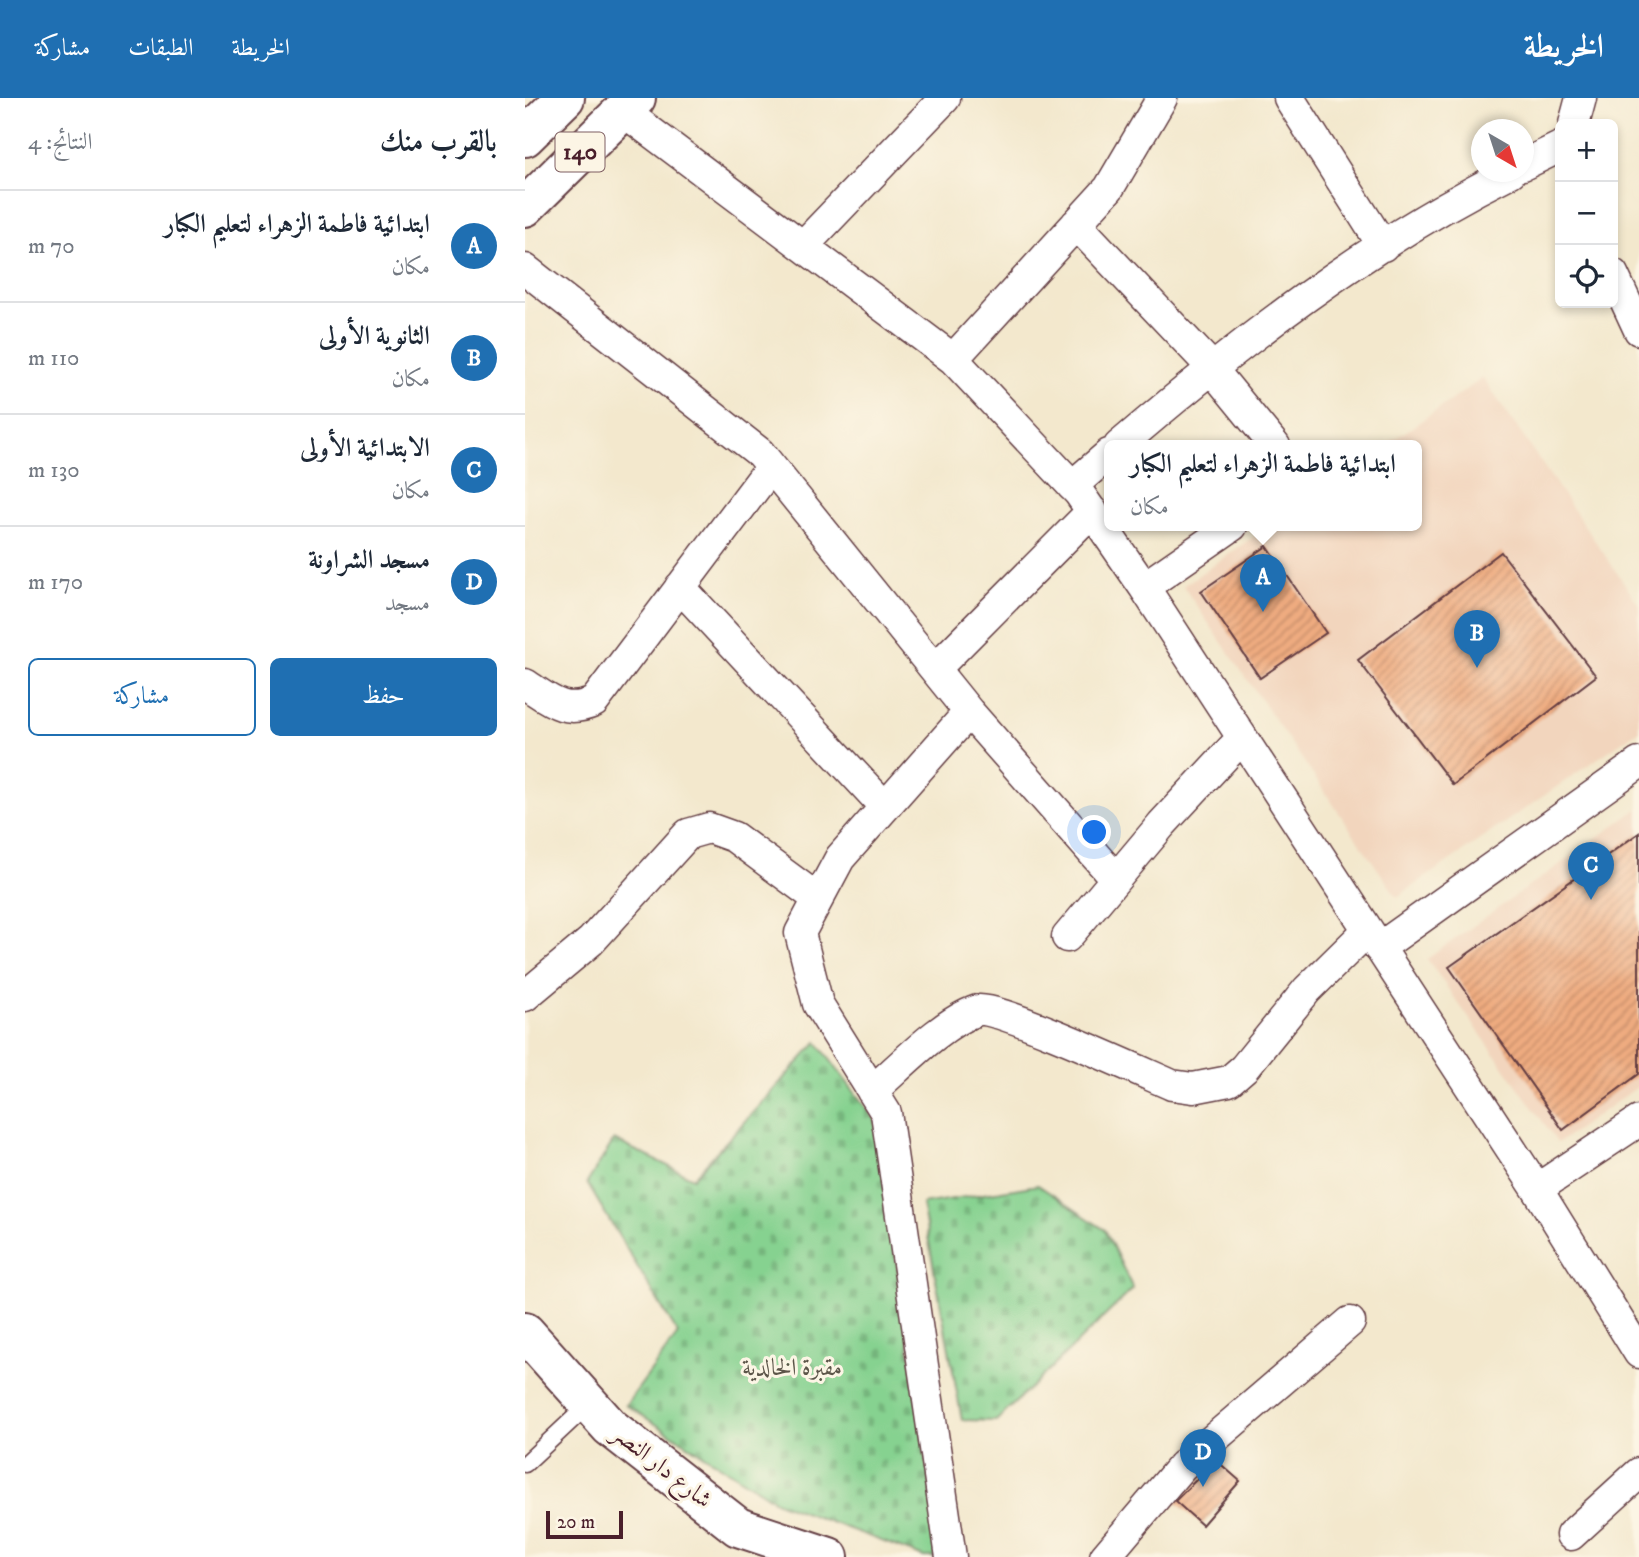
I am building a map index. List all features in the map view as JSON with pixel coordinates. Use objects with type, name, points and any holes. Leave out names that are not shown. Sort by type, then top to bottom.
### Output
[{"type":"main road","name":"140","points":[[525,137],[565,98]]},
{"type":"main road","name":"140","points":[[525,206],[629,104]]},
{"type":"main road","name":"شارع دار النصر","points":[[525,1332],[610,1427],[738,1527],[782,1549],[829,1557]]},
{"type":"street","points":[[803,246],[945,98]]},
{"type":"street","points":[[953,359],[1109,188],[1162,98]]},
{"type":"street","points":[[1289,98],[1383,246]]},
{"type":"street","points":[[1575,119],[1581,98]]},
{"type":"street","points":[[629,104],[803,246],[953,359],[1072,486],[1104,529]]},
{"type":"street","points":[[1534,160],[1555,150]]},
{"type":"street","points":[[1126,440],[1211,367],[1349,267],[1491,182]]},
{"type":"street","points":[[1076,224],[1211,367],[1270,440]]},
{"type":"street","points":[[525,269],[760,453],[969,712],[1115,878]]},
{"type":"street","points":[[1618,286],[1639,330]]},
{"type":"street","points":[[1072,486],[1104,458]]},
{"type":"street","points":[[525,684],[560,706],[579,709],[594,702],[771,467]]},
{"type":"street","points":[[935,669],[1092,511]]},
{"type":"street","points":[[1106,531],[1537,1189],[1639,1353]]},
{"type":"street","points":[[1144,587],[1225,531]]},
{"type":"street","points":[[680,587],[885,807]]},
{"type":"street","points":[[951,1557],[886,1113],[818,1004],[800,933],[840,858],[969,712]]},
{"type":"street","points":[[1067,937],[1115,878],[1243,738]]},
{"type":"street","points":[[872,1091],[961,1017],[982,1009],[1013,1017],[1172,1085],[1192,1088],[1229,1081],[1244,1068],[1307,989],[1374,939],[1639,763]]},
{"type":"street","points":[[525,996],[591,941],[688,834],[709,828],[734,836],[818,899]]},
{"type":"street","points":[[1537,1189],[1639,1121]]},
{"type":"street","points":[[1105,1557],[1182,1466],[1350,1322]]},
{"type":"street","points":[[1571,1535],[1639,1473]]},
{"type":"lane","points":[[525,1464],[589,1404]]},
{"type":"shaded area","points":[[1483,378],[1639,605],[1639,730],[1397,897],[1183,586],[1262,531],[1422,531],[1422,440],[1394,440]]},
{"type":"shaded area","points":[[1639,808],[1639,1086],[1558,1143],[1427,959]]},
{"type":"green space","name":"مقبرة الخالدية","points":[[817,1042],[875,1120],[941,1557],[924,1557],[777,1502],[626,1405],[678,1334],[587,1183],[614,1140],[693,1178]]},
{"type":"green space","points":[[1038,1185],[1105,1230],[1133,1289],[996,1421],[962,1420],[922,1204]]},
{"type":"building","points":[[1267,546],[1326,633],[1260,678],[1201,591]]},
{"type":"building","points":[[1501,552],[1596,676],[1453,785],[1358,660]]},
{"type":"building","points":[[1639,833],[1639,1074],[1563,1130],[1449,967]]},
{"type":"building","points":[[1216,1460],[1240,1481],[1202,1525],[1175,1501]]},
{"type":"place","name":"ابتدائية فاطمة الزهراء لتعليم الكبار","points":[[1263,612]]},
{"type":"place","name":"الثانوية الأولى","points":[[1477,668]]},
{"type":"place","name":"الابتدائية الأولى","points":[[1591,900]]},
{"type":"place","name":"مسجد الشراونة","points":[[1203,1487]]}]
